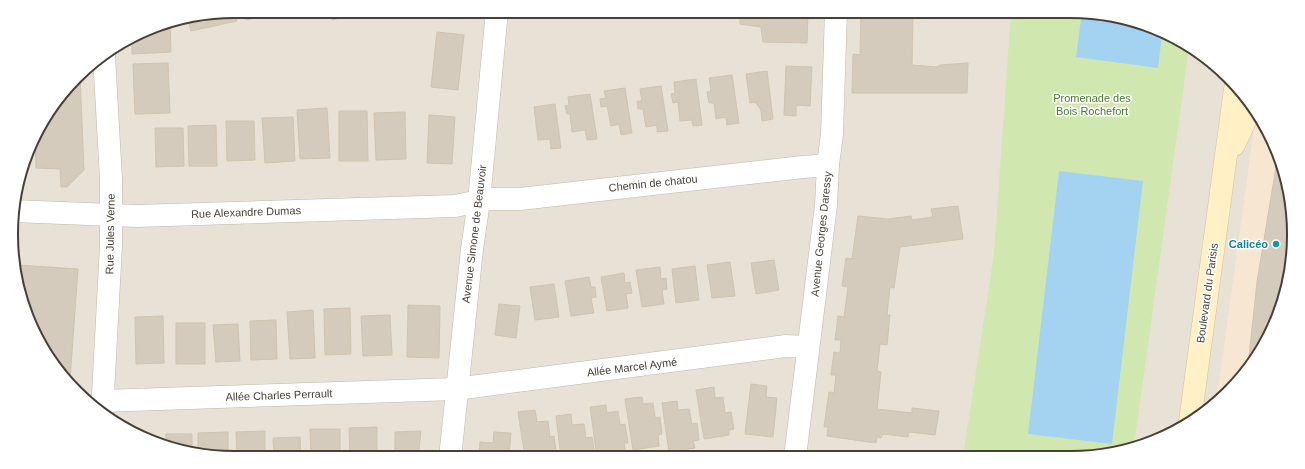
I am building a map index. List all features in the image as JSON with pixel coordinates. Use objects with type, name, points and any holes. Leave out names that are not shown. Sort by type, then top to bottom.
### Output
[{"type":"street","name":"Avenue Simone de Beauvoir","points":[[451,451],[456,389],[479,201],[496,18]]},
{"type":"street","name":"Avenue Georges Daressy","points":[[795,451],[826,205],[828,165],[832,134],[836,18]]},
{"type":"street","name":"Rue Jules Verne","points":[[102,405],[111,246],[111,179],[104,62]]},
{"type":"street","name":"Boulevard du Parisis","points":[[1191,415],[1234,94]]},
{"type":"street","name":"Boulevard du Parisis","points":[[1224,166],[1249,112]]},
{"type":"street","name":"Chemin de chatou","points":[[479,201],[501,198],[520,198],[795,167],[828,165]]},
{"type":"street","name":"Rue Alexandre Dumas","points":[[19,211],[137,216],[455,206],[479,201]]},
{"type":"street","name":"Allée Marcel Aymé","points":[[456,389],[786,346],[808,348]]},
{"type":"street","name":"Allée Charles Perrault","points":[[104,407],[456,389]]},
{"type":"shaded area","points":[[220,18],[1085,18],[1127,25],[1153,34],[1191,54],[1224,81],[1251,114],[1258,126],[1276,165],[1283,192],[1287,220],[1287,249],[1280,291],[1271,317],[1258,343],[1251,355],[1224,388],[1191,415],[1153,435],[1127,444],[1085,451],[220,451],[178,444],[152,435],[114,415],[81,388],[54,355],[34,317],[25,291],[18,249],[18,220],[25,178],[34,152],[54,114],[81,81],[114,54],[152,34],[178,25]]},
{"type":"shaded area","points":[[1255,121],[1271,152],[1280,178],[1287,220],[1287,249],[1280,291],[1265,330],[1251,355],[1224,388],[1217,393]]},
{"type":"green space","name":"Promenade des Bois Rochefort","points":[[1011,18],[1085,18],[1113,22],[1153,34],[1188,52],[1135,442],[1113,447],[1085,451],[959,451],[964,450],[994,254]]},
{"type":"water","points":[[1081,18],[1127,25],[1162,38],[1158,68],[1076,57]]},
{"type":"water","points":[[1059,171],[1143,181],[1112,444],[1028,434]]},
{"type":"building","points":[[220,18],[236,18],[237,21],[191,31],[189,23]]},
{"type":"building","points":[[740,18],[808,18],[807,43],[763,42],[761,27],[740,24]]},
{"type":"building","points":[[861,18],[913,18],[912,65],[937,67],[940,65],[968,63],[967,93],[852,93],[853,54],[860,55]]},
{"type":"building","points":[[170,27],[171,52],[132,54],[132,44]]},
{"type":"building","points":[[437,32],[464,35],[458,90],[431,87]]},
{"type":"building","points":[[168,63],[170,113],[135,114],[133,64]]},
{"type":"building","points":[[786,66],[812,67],[810,106],[796,105],[796,116],[784,115]]},
{"type":"building","points":[[767,71],[773,119],[762,121],[761,110],[755,102],[750,103],[746,74]]},
{"type":"building","points":[[732,75],[739,123],[727,125],[726,117],[716,119],[714,103],[709,103],[707,92],[711,91],[709,78]]},
{"type":"building","points":[[696,79],[702,125],[693,126],[692,120],[680,121],[678,102],[673,103],[671,94],[675,93],[674,82]]},
{"type":"building","points":[[80,82],[84,170],[67,187],[61,187],[60,169],[36,168],[35,149],[40,139],[54,114]]},
{"type":"building","points":[[661,86],[668,131],[657,132],[657,125],[646,127],[643,109],[638,109],[637,101],[642,101],[640,89]]},
{"type":"building","points":[[625,88],[632,133],[621,135],[619,124],[611,126],[607,106],[601,107],[600,99],[606,98],[604,91]]},
{"type":"building","points":[[590,94],[597,139],[587,140],[585,130],[572,132],[570,114],[567,114],[565,106],[569,105],[568,97]]},
{"type":"building","points":[[555,104],[561,148],[551,149],[550,139],[538,140],[534,107]]},
{"type":"building","points":[[327,108],[330,158],[300,159],[297,110]]},
{"type":"building","points":[[339,111],[367,111],[368,161],[339,161]]},
{"type":"building","points":[[405,112],[406,159],[376,160],[374,113]]},
{"type":"building","points":[[429,115],[455,117],[452,164],[427,163]]},
{"type":"building","points":[[293,117],[295,161],[265,163],[262,118]]},
{"type":"building","points":[[226,121],[254,121],[255,160],[227,161]]},
{"type":"building","points":[[216,125],[217,166],[189,166],[188,126]]},
{"type":"building","points":[[155,128],[183,128],[184,166],[156,167]]},
{"type":"building","name":"Calicéo","points":[[1276,167],[1283,192],[1287,220],[1287,249],[1283,277],[1276,304],[1265,330],[1249,358],[1257,282]]},
{"type":"building","points":[[958,206],[963,239],[900,247],[894,288],[890,287],[887,315],[890,315],[887,345],[880,344],[877,371],[881,372],[877,409],[912,413],[912,408],[939,411],[935,435],[909,432],[908,437],[883,434],[881,438],[877,437],[876,443],[827,436],[828,427],[824,427],[829,392],[834,393],[836,375],[831,375],[834,352],[840,353],[841,340],[835,340],[838,316],[844,317],[848,287],[842,286],[846,258],[852,259],[858,216],[888,219],[911,216],[912,220],[933,217],[931,209]]},
{"type":"building","points":[[774,260],[779,290],[756,294],[751,263]]},
{"type":"building","points":[[730,262],[735,296],[712,298],[707,265]]},
{"type":"building","points":[[20,265],[78,269],[70,375],[54,355],[34,317],[25,291]]},
{"type":"building","points":[[695,266],[699,300],[676,303],[672,269]]},
{"type":"building","points":[[660,267],[661,279],[666,278],[667,289],[662,290],[664,304],[642,307],[636,270]]},
{"type":"building","points":[[624,273],[625,283],[630,282],[632,293],[626,294],[628,308],[607,311],[601,277]]},
{"type":"building","points":[[589,277],[591,287],[595,287],[596,297],[591,298],[594,313],[571,316],[565,281]]},
{"type":"building","points":[[554,284],[559,317],[535,320],[530,287]]},
{"type":"building","points":[[499,304],[520,306],[516,338],[495,335]]},
{"type":"building","points":[[408,305],[440,306],[439,358],[407,357]]},
{"type":"building","points":[[350,308],[351,354],[325,355],[324,309]]},
{"type":"building","points":[[313,310],[315,358],[290,359],[287,312]]},
{"type":"building","points":[[390,315],[392,355],[363,356],[361,316]]},
{"type":"building","points":[[163,316],[164,363],[136,364],[135,317]]},
{"type":"building","points":[[276,320],[277,359],[251,360],[250,321]]},
{"type":"building","points":[[176,323],[205,323],[205,364],[176,364]]},
{"type":"building","points":[[238,324],[240,361],[216,362],[213,325]]},
{"type":"building","points":[[751,384],[767,386],[766,397],[777,398],[773,437],[745,434]]},
{"type":"building","points":[[714,387],[715,398],[723,397],[725,413],[731,412],[734,429],[729,430],[729,435],[704,439],[696,390]]},
{"type":"building","points":[[642,397],[643,404],[653,403],[655,418],[660,417],[662,434],[658,435],[659,446],[633,450],[625,399]]},
{"type":"building","points":[[677,401],[678,410],[689,409],[692,424],[697,423],[699,440],[693,441],[695,448],[669,451],[662,403]]},
{"type":"building","points":[[606,405],[607,413],[618,411],[620,425],[625,424],[628,443],[624,443],[625,451],[596,451],[590,407]]},
{"type":"building","points":[[535,410],[537,422],[548,421],[550,437],[554,436],[556,451],[524,451],[518,412]]},
{"type":"building","points":[[571,414],[572,425],[584,424],[586,438],[592,437],[594,451],[560,451],[556,416]]},
{"type":"building","points":[[377,427],[377,451],[350,451],[349,428]]},
{"type":"building","points":[[310,429],[340,429],[340,451],[311,451]]},
{"type":"building","points":[[265,431],[265,451],[237,451],[236,432]]},
{"type":"building","points":[[421,431],[419,451],[395,451],[395,432]]},
{"type":"building","points":[[228,432],[228,451],[198,448],[198,433]]},
{"type":"building","points":[[494,432],[511,433],[510,451],[479,451],[480,442],[493,443]]},
{"type":"building","points":[[166,434],[192,434],[192,447],[178,444],[166,440]]},
{"type":"building","points":[[300,437],[301,451],[274,451],[273,438]]},
{"type":"place","name":"Calicéo","points":[[1276,244]]}]
